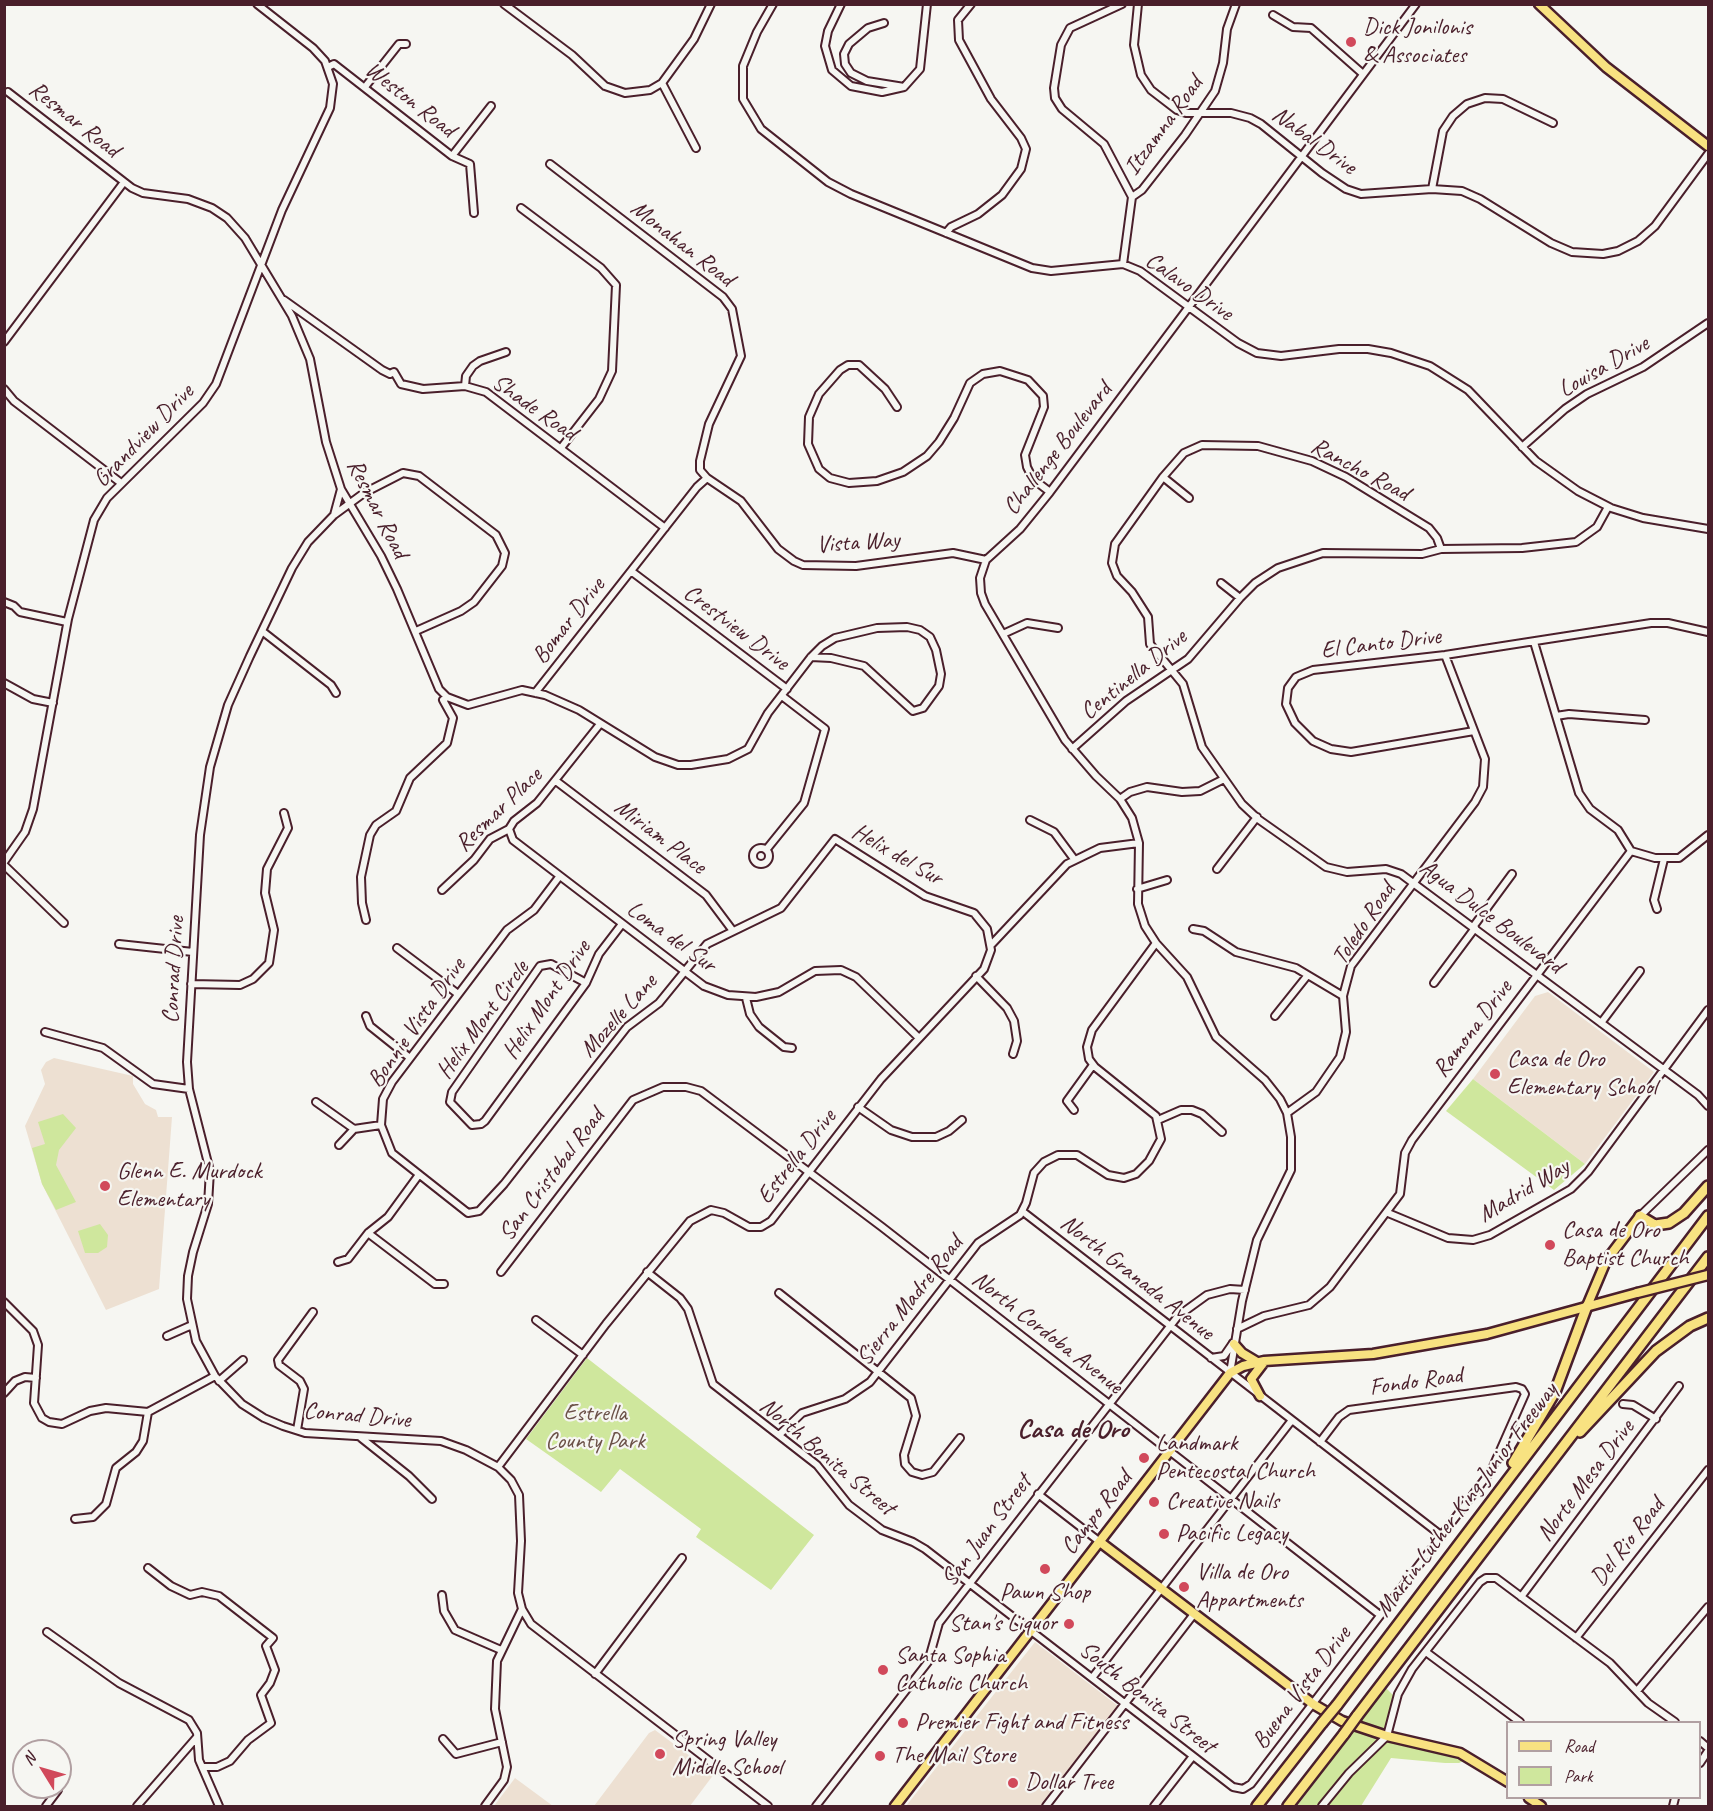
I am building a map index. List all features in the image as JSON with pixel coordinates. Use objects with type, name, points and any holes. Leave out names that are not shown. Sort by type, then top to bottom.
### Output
[{"type":"highway","points":[[1640,1216],[1655,1225],[1669,1223],[1684,1213],[1708,1186]]},
{"type":"highway","name":"Martin Luther King Junior Freeway","points":[[1257,1806],[1337,1705],[1708,1216]]},
{"type":"highway","name":"Martin Luther King Junior Freeway","points":[[1288,1806],[1708,1257]]},
{"type":"highway","points":[[1476,1522],[1555,1392],[1587,1306]]},
{"type":"highway","points":[[1562,1447],[1579,1433],[1656,1351],[1690,1326],[1708,1318]]},
{"type":"main road","points":[[1539,4],[1606,67],[1708,146]]},
{"type":"main road","points":[[1587,1306],[1606,1261],[1640,1216]]},
{"type":"main road","name":"Campo Road","points":[[895,1806],[1230,1373],[1261,1361],[1373,1354],[1487,1334],[1708,1275]]},
{"type":"main road","points":[[1235,1342],[1242,1353],[1261,1361],[1251,1379],[1260,1396]]},
{"type":"main road","points":[[1100,1542],[1313,1704],[1342,1721],[1387,1736],[1460,1753],[1506,1781]]},
{"type":"street","points":[[257,4],[317,52],[328,67]]},
{"type":"street","points":[[504,4],[572,55],[609,89],[637,92],[650,90],[662,83],[694,39],[711,4]]},
{"type":"street","name":"Calavo Drive","points":[[773,4],[749,50],[741,77],[743,99],[754,121],[829,182],[1032,268],[1052,272],[1123,264],[1140,271],[1238,343],[1263,354],[1294,356],[1339,349],[1368,349],[1391,353],[1430,366],[1455,380],[1481,402],[1522,447],[1556,477],[1608,507],[1665,523],[1708,529]]},
{"type":"street","points":[[841,4],[828,30],[825,46],[832,69],[851,86],[882,92],[904,87],[920,69],[927,4]]},
{"type":"street","points":[[946,233],[996,202],[1021,169],[1026,149],[1021,138],[991,99],[959,40],[957,28],[960,17],[971,4]]},
{"type":"street","points":[[1122,4],[1077,23],[1067,32],[1061,45],[1054,95],[1062,109],[1104,144],[1132,197],[1123,264]]},
{"type":"street","name":"Nabal Drive","points":[[1138,4],[1134,45],[1138,64],[1146,83],[1155,94],[1178,110],[1199,114],[1231,113],[1250,118],[1346,189],[1361,194],[1432,189],[1462,191],[1480,199],[1565,250],[1588,255],[1603,254],[1632,245],[1650,232],[1708,154]]},
{"type":"street","name":"Itzamna Road","points":[[1132,197],[1142,190],[1199,114],[1219,82],[1227,29],[1236,4]]},
{"type":"street","name":"Challenge Boulevard","points":[[986,560],[1020,529],[1050,492],[1416,4]]},
{"type":"street","points":[[1273,15],[1293,27],[1311,28],[1363,74]]},
{"type":"street","points":[[884,23],[868,28],[849,44],[844,54],[845,64],[851,73],[867,81],[904,87]]},
{"type":"street","points":[[365,87],[399,44],[406,44]]},
{"type":"street","name":"Weston Road","points":[[328,67],[334,64],[452,156],[470,164],[474,213]]},
{"type":"street","name":"Grandview Drive","points":[[4,864],[25,832],[33,809],[67,622],[94,520],[107,498],[121,483],[209,397],[225,364],[282,210],[330,108],[333,90],[328,67]]},
{"type":"street","points":[[662,83],[696,148]]},
{"type":"street","name":"Resmar Road","points":[[8,92],[124,182],[142,193],[188,199],[212,208],[226,218],[245,238],[262,263],[283,299],[310,359],[326,442],[341,489],[381,556],[416,631],[439,689],[447,697],[443,700],[453,718],[447,743],[410,778],[396,811],[376,825],[370,835],[361,877],[366,920]]},
{"type":"street","points":[[1432,189],[1443,131],[1453,116],[1467,104],[1485,98],[1503,99],[1553,123]]},
{"type":"street","points":[[452,156],[491,106]]},
{"type":"street","name":"Monahan Road","points":[[550,164],[723,297],[732,309],[741,356],[709,424],[700,460],[700,470],[707,478]]},
{"type":"street","points":[[4,342],[124,182]]},
{"type":"street","points":[[521,208],[588,257],[616,285],[612,371],[599,399],[561,448]]},
{"type":"street","name":"Shade Road","points":[[283,299],[382,370],[390,374],[394,372],[400,384],[423,389],[465,386],[486,392],[665,528]]},
{"type":"street","name":"Louisa Drive","points":[[1522,447],[1564,408],[1587,394],[1644,367],[1708,323]]},
{"type":"street","points":[[465,386],[466,376],[476,363],[506,352]]},
{"type":"street","points":[[897,407],[885,389],[859,365],[848,364],[840,370],[819,394],[809,417],[808,444],[819,469],[830,478],[849,483],[877,481],[903,472],[919,462],[939,442],[954,418],[970,383],[983,374],[1000,371],[1028,380],[1042,396],[1044,407],[1025,454],[1033,479],[1050,492]]},
{"type":"street","points":[[4,389],[14,401],[121,483]]},
{"type":"street","name":"Rancho Road","points":[[1173,671],[1150,644],[1148,618],[1132,592],[1115,572],[1111,558],[1114,544],[1163,477],[1184,453],[1202,445],[1258,446],[1312,461],[1346,477],[1429,528],[1441,549]]},
{"type":"street","name":"Conrad Drive","points":[[416,631],[461,611],[478,599],[503,562],[505,553],[501,541],[430,484],[412,473],[395,475],[350,503],[334,515],[308,542],[292,568],[228,705],[210,767],[202,804],[187,1062],[189,1089],[210,1171],[208,1204],[193,1252],[188,1276],[187,1299],[196,1341],[217,1379],[242,1404],[264,1418],[297,1430],[441,1441],[466,1450],[498,1467],[512,1480],[519,1495],[521,1541],[518,1587],[522,1609]]},
{"type":"street","points":[[1163,477],[1189,498]]},
{"type":"street","points":[[631,571],[697,487],[707,478]]},
{"type":"street","name":"Vista Way","points":[[707,478],[742,502],[778,549],[803,565],[856,566],[953,553],[986,560]]},
{"type":"street","points":[[334,515],[341,489]]},
{"type":"street","points":[[1441,549],[1522,548],[1576,542],[1597,527],[1608,507]]},
{"type":"street","name":"Centinella Drive","points":[[1072,749],[1126,701],[1173,671],[1195,652],[1240,598],[1270,572],[1304,557],[1333,553],[1422,554],[1441,549]]},
{"type":"street","points":[[986,560],[980,578],[981,593],[1003,634],[1072,749],[1120,799],[1132,818],[1139,843],[1138,904],[1145,926],[1156,943],[1187,977],[1216,1037],[1265,1080],[1280,1099],[1287,1113],[1292,1137],[1291,1170],[1285,1187],[1258,1237],[1245,1290],[1230,1373]]},
{"type":"street","name":"Crestview Drive","points":[[631,571],[787,689],[811,657],[835,638],[876,628],[907,627],[930,637],[936,650],[941,674],[939,686],[923,708],[914,711],[864,666],[831,658],[811,657]]},
{"type":"street","name":"Bomar Drive","points":[[535,693],[631,571]]},
{"type":"street","points":[[1221,583],[1240,598]]},
{"type":"street","points":[[4,602],[14,606],[20,612],[67,622]]},
{"type":"street","name":"El Canto Drive","points":[[1473,731],[1351,752],[1338,751],[1307,737],[1295,723],[1286,704],[1290,684],[1308,671],[1445,655],[1651,622],[1708,632]]},
{"type":"street","points":[[1003,634],[1026,623],[1058,628]]},
{"type":"street","points":[[262,631],[331,685],[336,693]]},
{"type":"street","points":[[1534,642],[1575,783],[1584,801],[1618,831],[1631,851],[1664,859],[1687,854],[1708,835]]},
{"type":"street","name":"Toledo Road","points":[[1287,1113],[1316,1092],[1337,1062],[1346,1032],[1343,996],[1351,966],[1483,788],[1485,759],[1445,655]]},
{"type":"street","name":"Agua Dulce Boulevard","points":[[1173,671],[1187,693],[1196,733],[1202,747],[1242,804],[1257,817],[1326,867],[1347,872],[1386,869],[1401,874],[1664,1069],[1708,1106]]},
{"type":"street","points":[[4,683],[33,699],[53,703]]},
{"type":"street","points":[[447,697],[468,705],[522,690],[558,699],[655,757],[678,765],[691,765],[728,759],[744,752],[754,742],[768,713],[787,689]]},
{"type":"street","points":[[766,850],[802,807],[825,729],[782,696]]},
{"type":"street","points":[[1556,716],[1569,714],[1645,720]]},
{"type":"street","name":"Resmar Place","points":[[442,890],[474,860],[490,839],[509,829],[514,821],[537,803],[600,724]]},
{"type":"street","points":[[1120,799],[1147,786],[1182,792],[1200,791],[1224,779]]},
{"type":"street","name":"Miriam Place","points":[[556,781],[706,895],[733,931]]},
{"type":"street","points":[[191,984],[240,985],[253,979],[269,963],[274,930],[265,893],[267,869],[288,828],[284,813]]},
{"type":"street","points":[[1216,869],[1257,817]]},
{"type":"street","points":[[1030,820],[1053,832],[1074,860]]},
{"type":"street","name":"Loma del Sur","points":[[509,829],[513,840],[560,877],[683,970],[717,992],[746,998],[779,992],[815,971],[841,970],[856,977],[919,1038]]},
{"type":"street","name":"Mozelle Lane","points":[[473,1214],[479,1211],[516,1171],[627,1027],[659,1003],[683,970],[707,944],[781,908],[835,839]]},
{"type":"street","name":"Helix del Sur","points":[[835,839],[925,896],[974,913],[985,925],[991,945]]},
{"type":"street","points":[[1013,1054],[1017,1041],[1014,1022],[1007,1008],[976,976],[989,959],[991,945],[1053,876],[1074,860],[1100,848],[1139,843]]},
{"type":"street","name":"Ramona Drive","points":[[1237,1329],[1264,1316],[1301,1308],[1319,1299],[1388,1213],[1403,1188],[1405,1157],[1409,1144],[1631,851]]},
{"type":"street","points":[[1657,909],[1654,900],[1664,859]]},
{"type":"street","points":[[4,864],[64,923]]},
{"type":"street","points":[[1434,983],[1512,874]]},
{"type":"street","name":"Bonnie Vista Drive","points":[[473,1214],[418,1176],[392,1153],[381,1125],[385,1093],[507,930],[534,910],[560,877]]},
{"type":"street","points":[[1137,889],[1167,880]]},
{"type":"street","name":"Helix Mont Drive","points":[[481,1124],[586,983],[598,954],[622,924]]},
{"type":"street","points":[[1193,929],[1204,931],[1236,952],[1296,968],[1343,996]]},
{"type":"street","points":[[1022,1211],[1036,1170],[1044,1162],[1058,1155],[1081,1156],[1115,1177],[1136,1174],[1158,1147],[1161,1135],[1158,1120],[1151,1110],[1094,1065],[1087,1047],[1090,1034],[1156,943]]},
{"type":"street","points":[[119,944],[193,952]]},
{"type":"street","points":[[397,948],[458,994]]},
{"type":"street","name":"Helix Mont Circle","points":[[481,1124],[472,1125],[462,1116],[450,1102],[452,1092],[540,966],[551,964],[586,983]]},
{"type":"street","points":[[1601,1023],[1640,971]]},
{"type":"street","name":"Estrella Drive","points":[[498,1467],[647,1272],[696,1215],[715,1210],[746,1226],[765,1225],[774,1218],[858,1107],[976,976]]},
{"type":"street","points":[[1275,1016],[1307,976]]},
{"type":"street","points":[[746,998],[750,1014],[759,1028],[784,1047],[792,1048]]},
{"type":"street","name":"Madrid Way","points":[[1388,1213],[1454,1239],[1473,1239],[1491,1234],[1581,1181],[1708,1010]]},
{"type":"street","points":[[366,1016],[370,1026],[410,1058]]},
{"type":"street","points":[[45,1032],[103,1048],[153,1084],[189,1089]]},
{"type":"street","points":[[1074,1110],[1067,1101],[1094,1065]]},
{"type":"street","name":"North Cordoba Avenue","points":[[633,1100],[663,1087],[679,1086],[701,1090],[810,1172],[1380,1615]]},
{"type":"street","name":"San Cristobal Road","points":[[501,1272],[633,1100]]},
{"type":"street","points":[[316,1102],[354,1130]]},
{"type":"street","points":[[858,1107],[891,1130],[912,1137],[936,1137],[962,1120]]},
{"type":"street","points":[[1158,1120],[1181,1110],[1192,1110],[1202,1114],[1222,1132]]},
{"type":"street","points":[[339,1145],[354,1130],[381,1125]]},
{"type":"street","points":[[1640,1216],[1708,1150]]},
{"type":"street","points":[[338,1262],[348,1259],[368,1233],[388,1217],[418,1176]]},
{"type":"street","name":"Sierra Madre Road","points":[[779,1436],[802,1413],[850,1397],[866,1386],[978,1243],[1013,1221],[1022,1211]]},
{"type":"street","name":"North Granada Avenue","points":[[1022,1211],[1442,1536]]},
{"type":"street","points":[[368,1233],[435,1284],[444,1284]]},
{"type":"street","name":"North Bonita Street","points":[[647,1272],[680,1298],[688,1309],[713,1384],[817,1465],[849,1505],[874,1525],[918,1544],[1031,1630]]},
{"type":"street","name":"San Juan Street","points":[[816,1806],[928,1662],[939,1623],[1170,1326],[1188,1306],[1207,1295],[1230,1289],[1245,1290]]},
{"type":"street","points":[[779,1293],[910,1398],[916,1416],[904,1455],[905,1464],[912,1472],[922,1475],[933,1472],[960,1438]]},
{"type":"street","points":[[4,1302],[33,1332],[39,1351],[34,1403],[39,1415],[49,1422],[66,1423],[90,1411],[106,1408],[148,1412],[217,1379],[243,1360]]},
{"type":"street","points":[[297,1430],[304,1389],[300,1381],[279,1365],[278,1360],[313,1312]]},
{"type":"street","points":[[536,1320],[583,1355]]},
{"type":"street","points":[[167,1336],[192,1325]]},
{"type":"street","points":[[1211,1358],[1224,1356],[1235,1342]]},
{"type":"street","points":[[4,1393],[15,1381],[25,1377],[36,1378]]},
{"type":"street","name":"Norte Mesa Drive","points":[[1521,1597],[1679,1386]]},
{"type":"street","name":"Fondo Road","points":[[1320,1442],[1339,1417],[1349,1410],[1516,1387],[1524,1390],[1525,1397]]},
{"type":"street","name":"Buena Vista Drive","points":[[1243,1790],[1251,1784],[1491,1471],[1525,1397]]},
{"type":"street","points":[[1623,1404],[1633,1405],[1656,1419]]},
{"type":"street","points":[[75,1519],[93,1516],[106,1504],[116,1468],[136,1452],[143,1441],[148,1412]]},
{"type":"street","points":[[1092,1678],[1292,1420]]},
{"type":"street","points":[[359,1436],[409,1476],[432,1499]]},
{"type":"street","name":"Del Rio Road","points":[[1576,1638],[1708,1470]]},
{"type":"street","points":[[1038,1494],[1100,1542]]},
{"type":"street","points":[[595,1674],[682,1558]]},
{"type":"street","points":[[148,1568],[171,1586],[190,1595],[202,1592],[219,1596],[273,1638],[266,1646],[275,1670],[270,1683],[261,1695],[271,1723],[248,1740],[231,1761],[217,1767],[202,1767]]},
{"type":"street","points":[[1322,1806],[1349,1773],[1387,1736],[1398,1694],[1426,1652],[1480,1582],[1489,1577],[1496,1578],[1614,1667],[1637,1691],[1674,1721]]},
{"type":"street","points":[[442,1595],[444,1611],[455,1630],[501,1650]]},
{"type":"street","points":[[1637,1691],[1708,1606]]},
{"type":"street","points":[[485,1806],[504,1780],[507,1767],[495,1700],[495,1672],[501,1650],[522,1609]]},
{"type":"street","points":[[522,1609],[534,1628],[768,1806]]},
{"type":"street","points":[[1046,1806],[1194,1614]]},
{"type":"street","name":"South Bonita Street","points":[[1031,1630],[1233,1787],[1243,1790]]},
{"type":"street","points":[[47,1632],[119,1683],[189,1720],[197,1737],[202,1767],[219,1806]]},
{"type":"street","points":[[1426,1652],[1519,1721]]},
{"type":"street","points":[[137,1806],[197,1737]]},
{"type":"street","points":[[443,1739],[456,1754],[502,1742]]},
{"type":"street","points":[[1154,1806],[1193,1756]]},
{"type":"shaded area","points":[[1548,992],[1654,1072],[1585,1164],[1473,1079],[1535,996]]},
{"type":"shaded area","name":"Glenn E. Murdock Elementary","points":[[54,1058],[133,1076],[133,1084],[145,1104],[156,1110],[158,1117],[172,1117],[159,1289],[106,1310],[42,1184],[25,1126],[45,1084],[41,1070],[46,1062]]},
{"type":"shaded area","points":[[1035,1642],[1118,1706],[1041,1806],[906,1806]]},
{"type":"shaded area","name":"Spring Valley Middle School","points":[[655,1730],[714,1774],[690,1806],[594,1806],[649,1733]]},
{"type":"shaded area","points":[[515,1778],[553,1806],[494,1806]]},
{"type":"green space","points":[[1473,1079],[1585,1164],[1554,1190],[1446,1111]]},
{"type":"green space","points":[[63,1114],[76,1128],[59,1150],[56,1165],[76,1202],[56,1210],[42,1184],[32,1148],[45,1144],[38,1122]]},
{"type":"green space","points":[[100,1224],[108,1235],[107,1247],[98,1253],[85,1253],[78,1231]]},
{"type":"green space","name":"Estrella County Park","points":[[587,1358],[814,1535],[771,1590],[696,1537],[701,1529],[620,1469],[601,1492],[526,1439]]},
{"type":"green space","points":[[1386,1688],[1397,1699],[1387,1736],[1470,1758],[1459,1763],[1445,1763],[1391,1758],[1361,1806],[1297,1806]]},
{"type":"place","name":"Dick Jonilonis & Associates","points":[[1351,42]]},
{"type":"place","name":"Casa de Oro Elementary School","points":[[1495,1074]]},
{"type":"place","name":"Glenn E. Murdock Elementary","points":[[105,1186]]},
{"type":"place","name":"Casa de Oro Baptist Church","points":[[1550,1245]]},
{"type":"place","name":"Landmark Pentecostal Church","points":[[1144,1458]]},
{"type":"place","name":"Creative Nails","points":[[1154,1502]]},
{"type":"place","name":"Pacific Legacy","points":[[1164,1534]]},
{"type":"place","name":"Pawn Shop","points":[[1045,1569]]},
{"type":"place","name":"Villa de Oro Appartments","points":[[1184,1587]]},
{"type":"place","name":"Stan's Liquor","points":[[1069,1624]]},
{"type":"place","name":"Santa Sophia Catholic Church","points":[[883,1670]]},
{"type":"place","name":"Premier Fight and Fitness","points":[[903,1723]]},
{"type":"place","name":"Spring Valley Middle School","points":[[660,1754]]},
{"type":"place","name":"The Mail Store","points":[[880,1756]]},
{"type":"place","name":"Dollar Tree","points":[[1013,1783]]},
{"type":"district","name":"Casa de Oro","points":[[1073,1430]]}]
